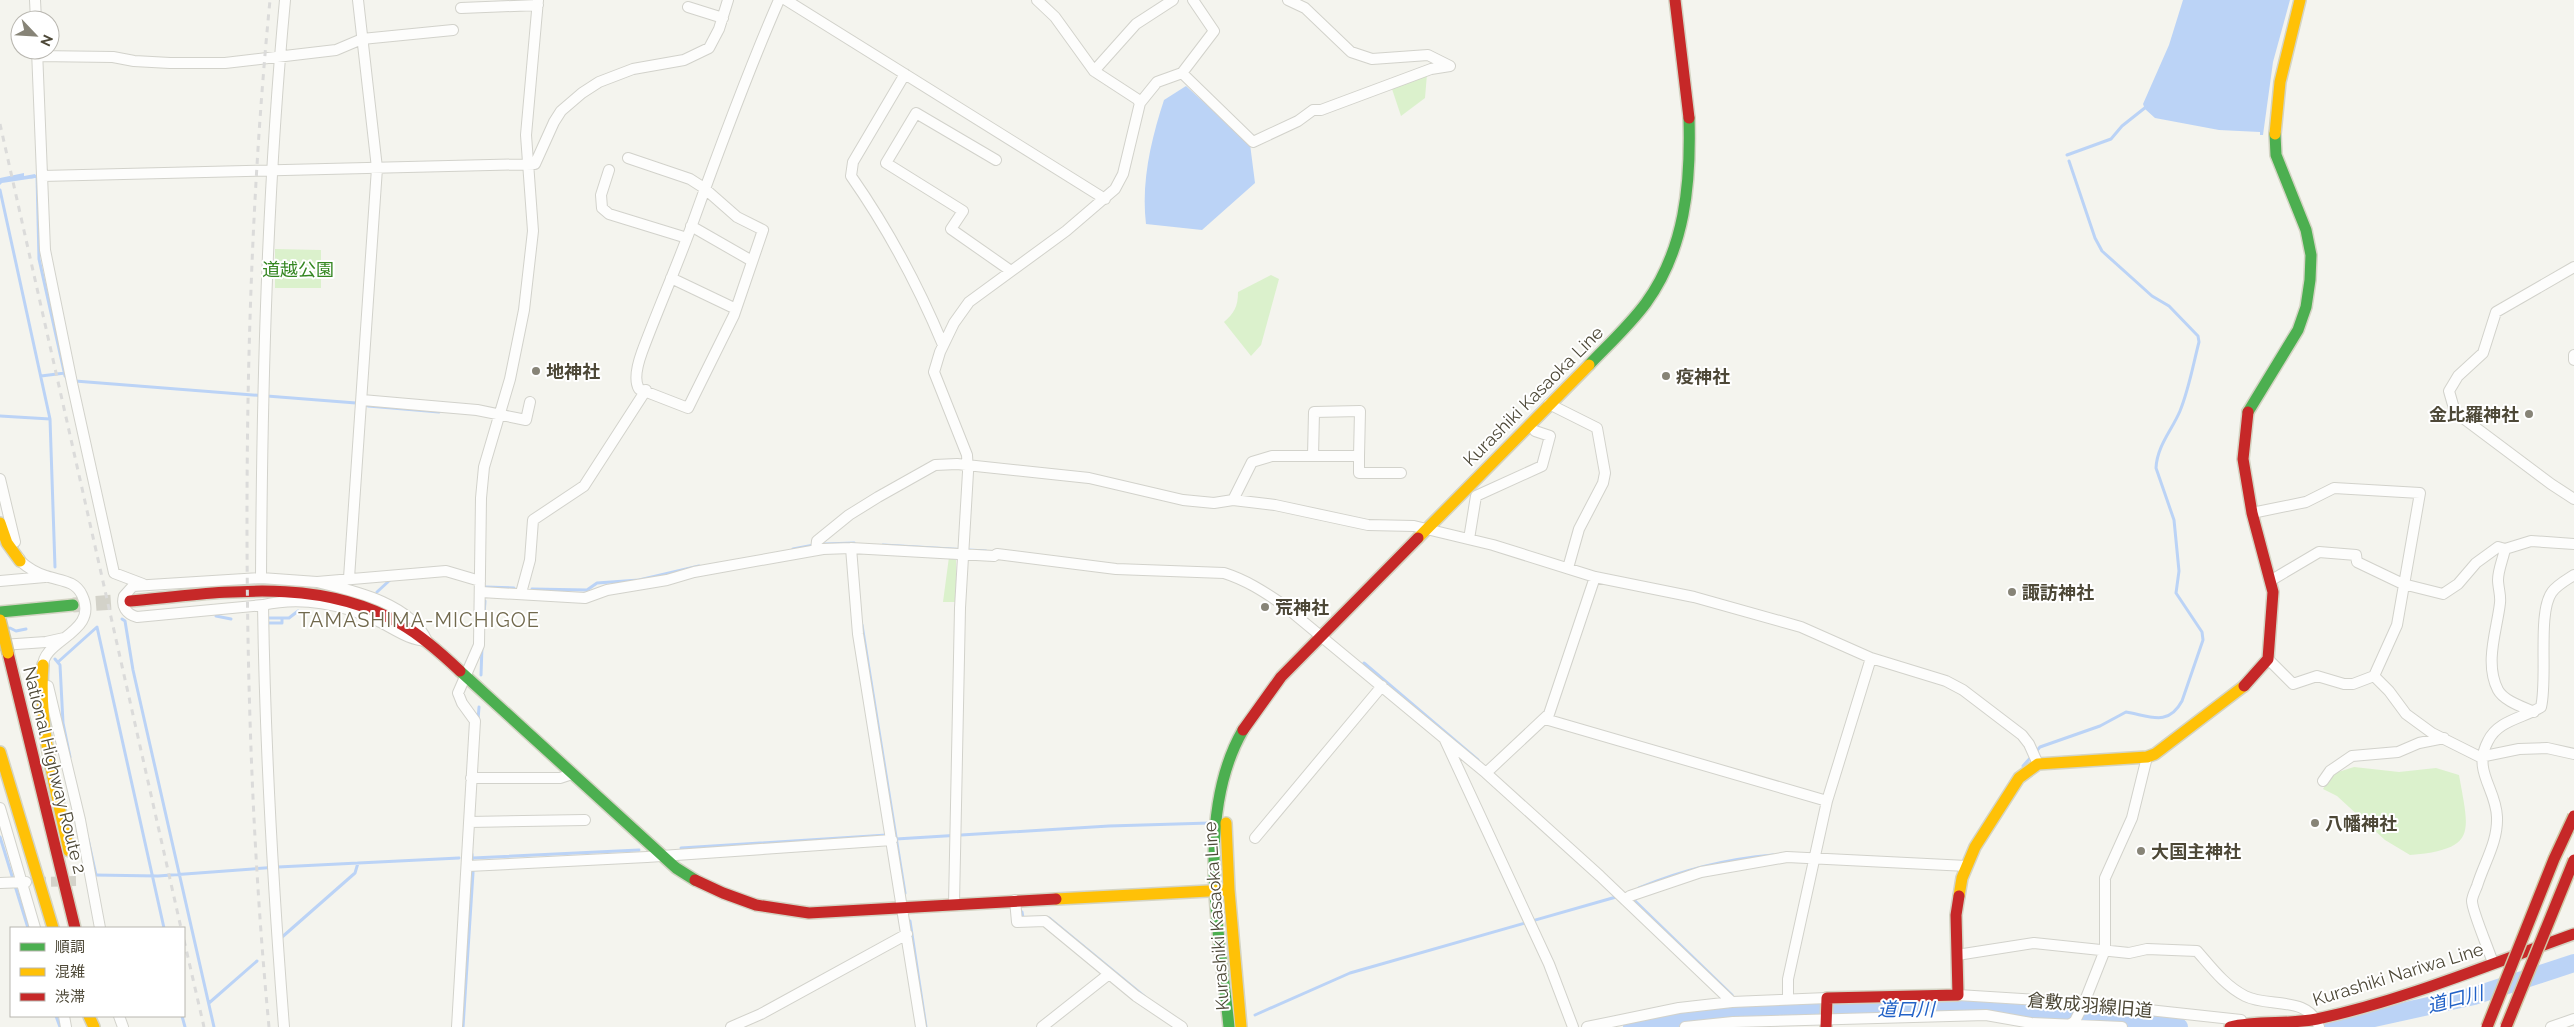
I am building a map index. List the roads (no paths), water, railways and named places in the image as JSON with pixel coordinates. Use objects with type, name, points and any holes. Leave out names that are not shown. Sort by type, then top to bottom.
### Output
[{"type":"main road","name":"Kurashiki Kasaoka Line","points":[[1228,1027],[1214,848],[1225,771],[1249,720],[1262,699],[1625,328],[1651,295],[1669,263],[1682,229],[1689,199],[1691,149],[1675,0]]},
{"type":"main road","points":[[1826,1021],[1827,1000],[1958,995],[1956,915],[1962,878],[1975,847],[2035,756],[2147,757],[2171,742],[2243,688],[2268,659],[2273,592],[2252,513],[2243,459],[2245,421],[2257,393],[2298,330],[2306,307],[2310,280],[2311,255],[2306,230],[2276,155],[2274,123],[2280,82],[2300,0]]},
{"type":"main road","points":[[0,523],[7,543],[20,561]]},
{"type":"main road","points":[[130,601],[289,590],[324,594],[374,609],[427,641],[661,855],[704,885],[760,907],[809,913],[1015,900],[1229,890]]},
{"type":"main road","points":[[0,612],[73,605]]},
{"type":"main road","name":"National Highway Route 2","points":[[0,620],[4,649],[75,927]]},
{"type":"main road","points":[[43,665],[41,684],[47,738],[84,927]]},
{"type":"main road","name":"Kurashiki Kasaoka Line","points":[[1237,744],[1231,777],[1226,830],[1229,890],[1242,1027]]},
{"type":"main road","points":[[0,752],[52,927]]},
{"type":"main road","points":[[2487,1027],[2547,876],[2574,816]]},
{"type":"main road","points":[[2506,1027],[2574,860]]},
{"type":"main road","name":"Kurashiki Nariwa Line","points":[[2230,1027],[2251,1022],[2318,1024],[2574,934]]},
{"type":"street","points":[[261,578],[262,396],[272,171],[285,0]]},
{"type":"street","points":[[349,578],[377,168],[358,0]]},
{"type":"street","points":[[42,176],[534,164],[561,111],[582,93],[599,82],[633,69],[695,57],[713,43],[728,0]]},
{"type":"street","points":[[628,158],[690,179],[704,188],[737,217],[763,230],[736,309],[688,408],[640,389],[636,381],[641,354],[687,238],[704,188],[745,77],[779,0]]},
{"type":"street","points":[[786,0],[1105,199]]},
{"type":"street","points":[[1038,0],[1055,17],[1094,71],[1137,99],[1140,103]]},
{"type":"street","points":[[1094,71],[1136,24],[1172,0]]},
{"type":"street","points":[[954,904],[962,551],[968,465],[958,432],[934,372],[944,344],[963,308],[988,286],[1105,199],[1115,189],[1123,174],[1140,103],[1157,82],[1182,73],[1214,31],[1193,0]]},
{"type":"street","points":[[1182,73],[1253,142],[1298,121],[1313,110],[1322,110],[1423,72],[1450,66],[1428,55],[1372,59],[1350,52],[1305,8],[1288,0]]},
{"type":"street","points":[[457,1027],[472,865],[474,778],[474,719],[462,703],[458,693],[479,645],[481,498],[484,467],[498,413],[510,380],[519,336],[533,231],[526,165],[526,134],[538,2],[461,8]]},
{"type":"street","points":[[688,7],[723,18]]},
{"type":"street","points":[[60,54],[170,63],[226,63],[336,50],[362,39],[453,30]]},
{"type":"street","points":[[37,60],[45,250],[71,381],[114,573],[145,584]]},
{"type":"street","points":[[906,74],[853,162],[851,176],[900,252],[922,294],[944,344]]},
{"type":"street","points":[[996,160],[916,113],[886,162],[963,211],[951,229],[1011,270]]},
{"type":"street","points":[[609,170],[601,195],[602,208],[609,214],[687,238]]},
{"type":"street","points":[[691,226],[752,262]]},
{"type":"street","points":[[2574,267],[2496,312],[2483,353],[2458,376],[2449,391],[2454,412],[2574,499]]},
{"type":"street","points":[[671,278],[736,309]]},
{"type":"street","points":[[2574,355],[2574,360]]},
{"type":"street","points":[[522,593],[530,560],[533,520],[584,486],[646,390]]},
{"type":"street","points":[[362,400],[498,413],[526,420],[530,402]]},
{"type":"street","points":[[1549,404],[1597,428],[1606,474],[1579,529],[1568,568]]},
{"type":"street","points":[[1313,456],[1314,412],[1360,411],[1359,473],[1401,473]]},
{"type":"street","points":[[1469,539],[1476,496],[1542,466],[1550,436],[1535,431]]},
{"type":"street","points":[[1233,500],[1252,462],[1272,456],[1359,456]]},
{"type":"street","points":[[816,547],[849,515],[935,465],[968,465],[1090,478],[1183,500],[1214,502],[1233,500],[1275,505],[1368,524],[1427,529],[1469,539],[1595,577],[1694,597],[1801,627],[1870,658],[1946,681],[1963,690],[2022,735],[2035,756]]},
{"type":"street","points":[[0,479],[20,561],[34,572],[48,577]]},
{"type":"street","points":[[2252,513],[2306,502],[2334,488],[2420,493],[2397,626],[2374,676],[2353,684],[2344,684],[2316,676],[2293,684],[2268,659]]},
{"type":"street","points":[[2270,581],[2319,552],[2356,555],[2357,562],[2403,584],[2443,594],[2458,584],[2476,563],[2498,547],[2505,549],[2531,541],[2574,544]]},
{"type":"street","points":[[480,592],[585,598],[607,590],[667,580],[694,572],[816,547],[962,551],[1030,557],[1116,569],[1224,573],[1255,586],[1322,636],[1444,739],[1488,771],[1732,1002]]},
{"type":"street","points":[[851,548],[858,634],[922,1027]]},
{"type":"street","points":[[2505,549],[2498,580],[2501,597],[2494,631],[2492,660],[2495,681],[2499,692],[2516,704],[2534,712]]},
{"type":"street","points":[[317,582],[446,571],[480,581]]},
{"type":"street","points":[[2493,963],[2472,902],[2484,865],[2495,843],[2497,816],[2480,757],[2489,738],[2503,725],[2513,718],[2534,712],[2541,707],[2545,691],[2546,609],[2552,592],[2574,575]]},
{"type":"street","points":[[0,582],[48,577],[59,578],[75,586],[84,601],[85,610],[82,622],[51,650],[43,665],[80,820],[85,881],[100,927]]},
{"type":"street","points":[[1488,771],[1549,714],[1595,577]]},
{"type":"street","points":[[261,578],[317,582],[351,590],[397,611],[418,625],[427,641],[416,641],[375,620],[330,605],[295,601],[142,617],[131,616],[124,608],[124,596],[130,588],[145,584],[261,578]]},
{"type":"street","points":[[263,605],[265,737],[271,864],[284,1027]]},
{"type":"street","points":[[4,649],[65,638]]},
{"type":"street","points":[[1788,999],[1788,979],[1827,801],[1870,658]]},
{"type":"street","points":[[2374,676],[2389,691],[2406,714],[2444,738],[2480,757],[2519,749],[2547,748],[2574,754]]},
{"type":"street","points":[[1255,838],[1382,686]]},
{"type":"street","points":[[1545,719],[1827,801]]},
{"type":"street","points":[[2323,781],[2330,771],[2352,756],[2398,752],[2419,743],[2444,738]]},
{"type":"street","points":[[1444,739],[1530,922],[1573,1027]]},
{"type":"street","points":[[2072,1024],[2082,1006],[2105,950],[2105,878],[2132,818],[2147,757]]},
{"type":"street","points":[[474,778],[560,778],[572,774]]},
{"type":"street","points":[[0,808],[12,883],[34,927]]},
{"type":"street","points":[[472,822],[585,820]]},
{"type":"street","points":[[472,865],[892,840]]},
{"type":"street","points":[[1625,900],[1630,896],[1701,872],[1787,857],[1814,856],[1968,866]]},
{"type":"street","points":[[12,883],[32,882]]},
{"type":"street","points":[[1015,900],[1017,922],[1046,921],[1136,996],[1182,1027]]},
{"type":"street","points":[[732,1027],[760,1014],[907,931]]},
{"type":"street","points":[[1957,955],[2034,943],[2129,953],[2147,948],[2197,951],[2230,987],[2247,997],[2303,1008],[2318,1024]]},
{"type":"street","points":[[1042,1027],[1111,975]]},
{"type":"street","name":"倉敷成羽線旧道","points":[[1958,995],[2251,1022]]},
{"type":"street","points":[[1587,1027],[1621,1023],[1679,1008],[1732,1002],[1788,999],[1827,1000]]},
{"type":"street","points":[[1685,1027],[1733,1022],[1826,1021],[1986,1015],[2030,1025],[2072,1024],[2122,1027]]},
{"type":"street","points":[[2551,1027],[2574,1019]]},
{"type":"water","points":[[2183,0],[2290,0],[2273,62],[2263,135],[2260,135],[2260,132],[2219,130],[2155,118],[2145,109],[2143,104],[2169,45]]},
{"type":"water","points":[[1186,86],[1250,144],[1255,183],[1202,230],[1146,224],[1146,177],[1159,115],[1164,100]]},
{"type":"water","points":[[24,173],[24,176],[35,174],[35,178],[2,183],[0,185],[0,178]]},
{"type":"waterway","points":[[2067,155],[2111,139],[2122,126],[2146,107]]},
{"type":"waterway","points":[[2023,766],[2040,747],[2100,726],[2126,712],[2158,718],[2171,714],[2182,701],[2203,640],[2202,632],[2176,593],[2179,571],[2174,520],[2156,468],[2159,452],[2180,411],[2186,394],[2199,342],[2198,336],[2169,306],[2152,296],[2102,251],[2095,238],[2069,161]]},
{"type":"waterway","points":[[31,177],[37,176],[39,259],[65,376]]},
{"type":"waterway","points":[[0,190],[50,419],[55,567]]},
{"type":"waterway","points":[[41,376],[65,373]]},
{"type":"waterway","points":[[75,381],[356,403]]},
{"type":"waterway","points":[[368,406],[439,412]]},
{"type":"waterway","points":[[0,416],[50,419]]},
{"type":"waterway","points":[[825,544],[854,543]]},
{"type":"waterway","points":[[793,549],[814,545]]},
{"type":"waterway","points":[[883,545],[986,551]]},
{"type":"waterway","points":[[532,589],[587,590],[597,583],[639,580],[699,566]]},
{"type":"waterway","points":[[377,592],[390,580]]},
{"type":"waterway","points":[[485,587],[514,588]]},
{"type":"waterway","points":[[484,615],[485,601]]},
{"type":"waterway","points":[[269,618],[289,618],[298,611]]},
{"type":"waterway","points":[[216,616],[231,619]]},
{"type":"waterway","points":[[267,625],[267,623],[282,623],[282,618]]},
{"type":"waterway","points":[[122,619],[125,621],[133,670],[214,1027]]},
{"type":"waterway","points":[[862,625],[905,893]]},
{"type":"waterway","points":[[58,662],[97,627],[164,927]]},
{"type":"waterway","points":[[10,628],[16,631],[26,629]]},
{"type":"waterway","points":[[481,675],[482,646]]},
{"type":"waterway","points":[[55,659],[60,665],[63,723],[70,757]]},
{"type":"waterway","points":[[1364,663],[1478,760]]},
{"type":"waterway","points":[[478,720],[479,707]]},
{"type":"waterway","points":[[896,839],[1109,826],[1210,823]]},
{"type":"waterway","points":[[681,848],[887,835]]},
{"type":"waterway","points":[[0,837],[28,927]]},
{"type":"waterway","points":[[88,839],[96,875]]},
{"type":"waterway","points":[[473,858],[639,850]]},
{"type":"waterway","points":[[463,1027],[473,873],[472,854]]},
{"type":"waterway","points":[[1639,888],[1704,866],[1738,859],[1773,855]]},
{"type":"waterway","points":[[94,875],[158,876],[278,867],[459,858]]},
{"type":"waterway","points":[[281,938],[355,873],[358,863]]},
{"type":"waterway","points":[[1255,1015],[1350,973],[1616,897]]},
{"type":"waterway","points":[[1632,898],[1732,995]]},
{"type":"waterway","points":[[1022,912],[1023,918]]},
{"type":"waterway","points":[[1045,918],[1049,918],[1145,997]]},
{"type":"waterway","points":[[910,921],[926,1027]]},
{"type":"waterway","points":[[209,1003],[257,961]]},
{"type":"waterway","name":"道口川","points":[[2333,1027],[2474,996],[2574,963]]},
{"type":"waterway","points":[[1740,1007],[1740,1014]]},
{"type":"waterway","name":"道口川","points":[[1632,1027],[1647,1022],[1813,1009],[1981,1009],[2063,1012],[2179,1027]]},
{"type":"waterway","points":[[56,1017],[60,1027]]},
{"type":"waterway","points":[[182,1017],[185,1027]]},
{"type":"tunnel","points":[[73,605],[130,601]]},
{"type":"tunnel","points":[[36,882],[80,881]]},
{"type":"railway","points":[[269,1027],[263,964],[252,774],[248,648],[247,521],[252,260],[259,130],[270,0]]},
{"type":"railway","points":[[0,124],[181,927]]},
{"type":"railway","points":[[185,944],[204,1027]]},
{"type":"place","name":"地神社","points":[[536,371]]},
{"type":"place","name":"疫神社","points":[[1666,376]]},
{"type":"place","name":"金比羅神社","points":[[2529,414]]},
{"type":"place","name":"諏訪神社","points":[[2012,592]]},
{"type":"place","name":"荒神社","points":[[1265,607]]},
{"type":"place","name":"八幡神社","points":[[2315,823]]},
{"type":"place","name":"大国主神社","points":[[2141,851]]},
{"type":"district","name":"TAMASHIMA-MICHIGOE","points":[[419,620]]},
{"type":"park label","name":"道越公園","points":[[298,269]]}]
